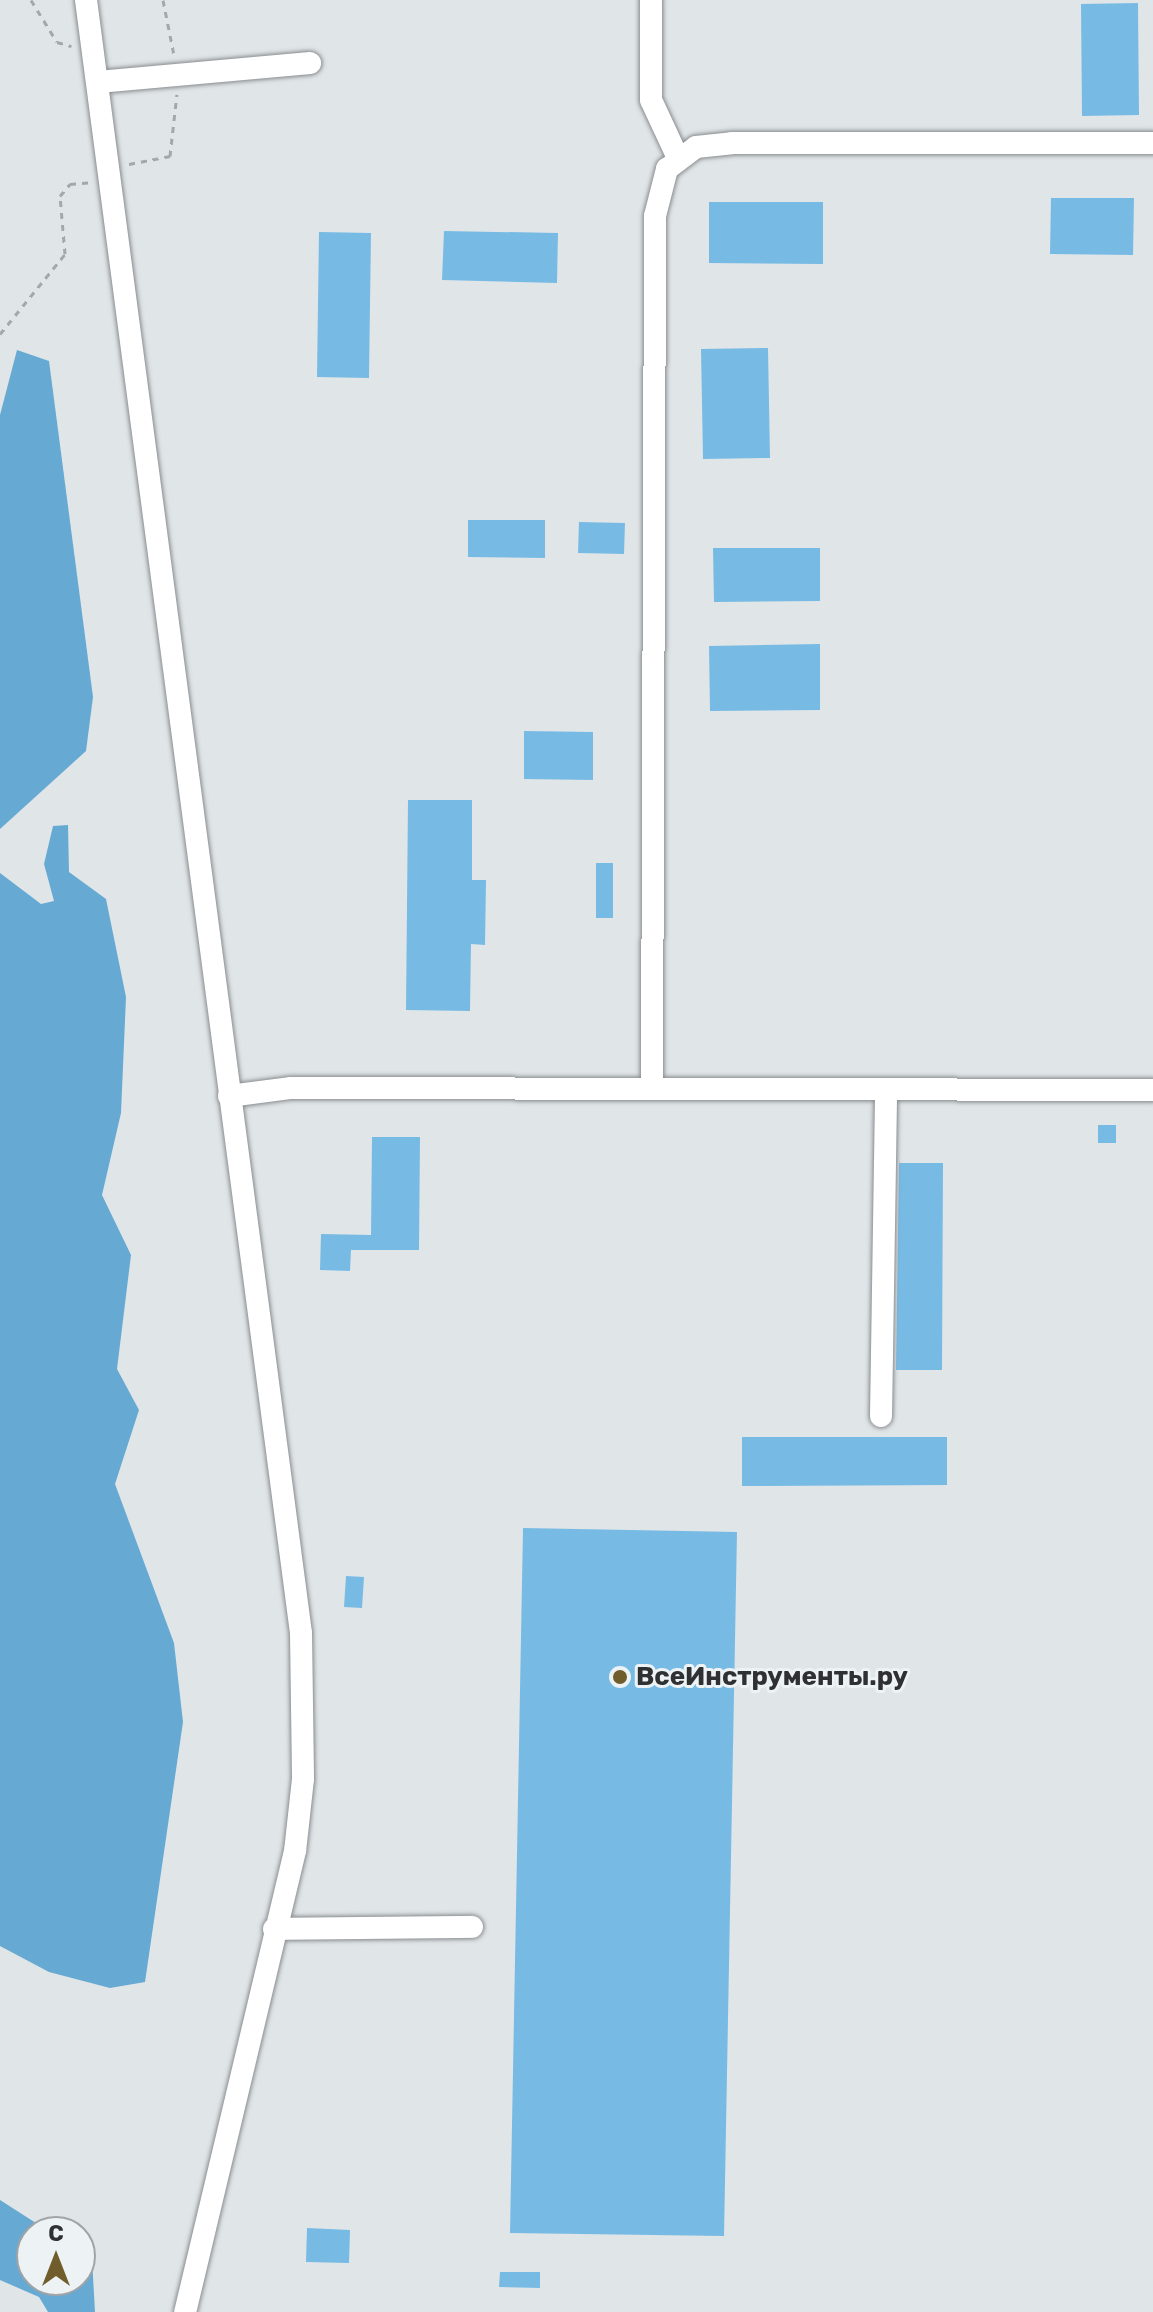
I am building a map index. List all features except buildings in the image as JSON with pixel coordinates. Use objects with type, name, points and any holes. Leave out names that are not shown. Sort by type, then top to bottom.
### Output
[{"type":"street","points":[[86,0],[301,1633],[300,1816],[185,2312]]},
{"type":"street","points":[[651,0],[651,100],[677,156],[655,216],[652,1088]]},
{"type":"street","points":[[98,82],[310,63]]},
{"type":"street","points":[[677,156],[732,143],[1153,143]]},
{"type":"street","points":[[229,1096],[291,1088],[1153,1090]]},
{"type":"street","points":[[881,1416],[886,1090]]},
{"type":"street","points":[[274,1929],[472,1927]]},
{"type":"path","points":[[31,0],[57,42],[94,48]]},
{"type":"path","points":[[163,0],[176,67]]},
{"type":"path","points":[[0,334],[57,273],[65,254],[60,196],[70,184],[170,156],[179,80]]},
{"type":"shaded area","points":[[17,350],[49,361],[93,697],[86,751],[0,829],[0,415]]},
{"type":"shaded area","points":[[68,825],[69,872],[106,899],[126,997],[121,1113],[102,1195],[131,1255],[117,1369],[139,1410],[115,1484],[174,1643],[183,1722],[145,1982],[110,1988],[49,1972],[0,1946],[0,873],[41,904],[54,901],[44,864],[53,826]]},
{"type":"shaded area","points":[[0,2200],[25,2216],[16,2216],[16,2287],[0,2280]]},
{"type":"shaded area","points":[[37,2296],[94,2296],[95,2312],[48,2312]]},
{"type":"place","name":"ВсеИнструменты.ру","points":[[620,1677]]}]
